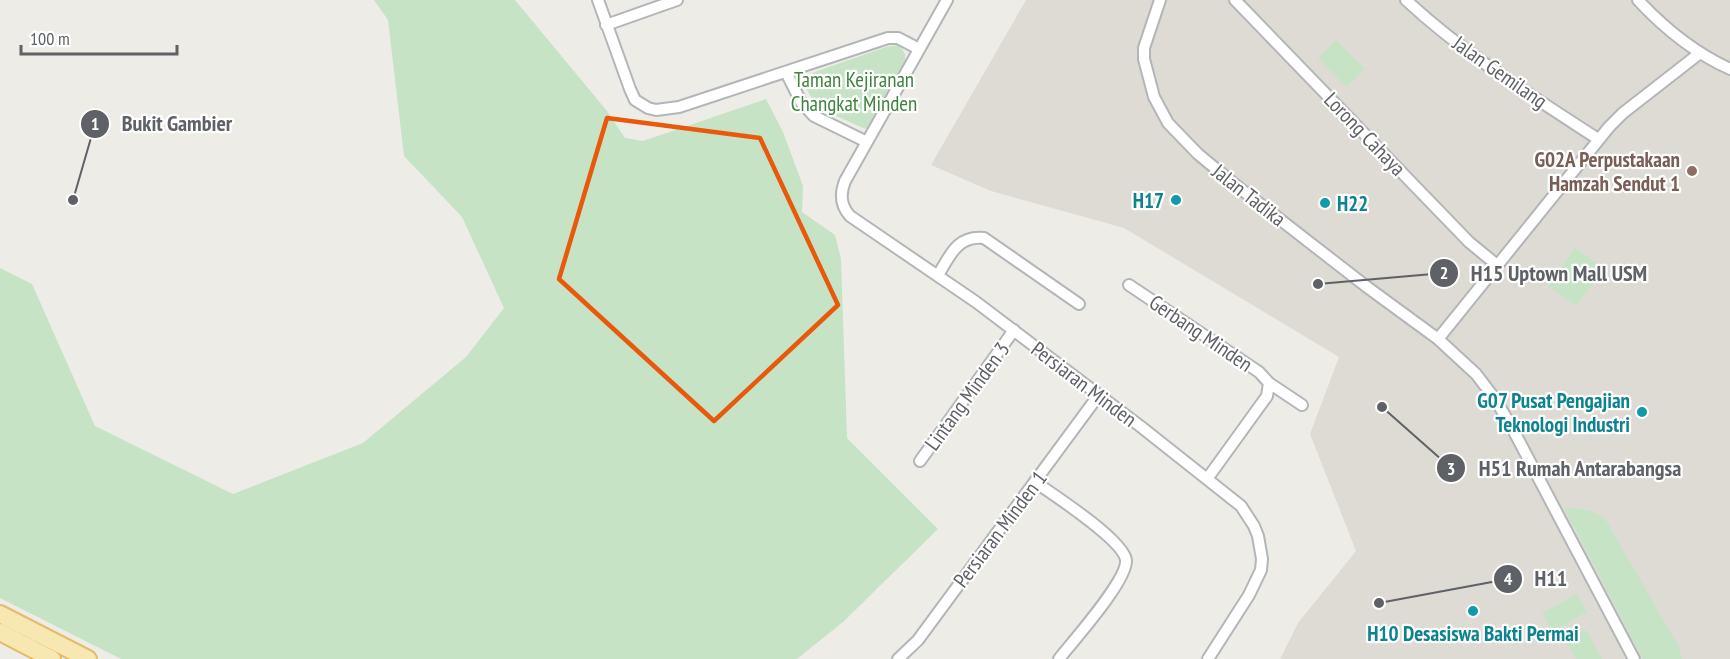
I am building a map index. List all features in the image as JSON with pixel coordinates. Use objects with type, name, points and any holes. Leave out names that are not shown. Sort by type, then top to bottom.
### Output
[{"type":"main road","points":[[0,614],[88,659]]},
{"type":"main road","points":[[0,632],[51,659]]},
{"type":"street","points":[[598,0],[635,100],[656,110],[679,107],[893,38],[903,40],[920,49]]},
{"type":"street","points":[[606,25],[677,0]]},
{"type":"street","name":"Persiaran Minden","points":[[947,0],[842,188],[841,199],[844,208],[850,216],[1014,330],[1232,498],[1247,515],[1258,536],[1262,559],[1257,581],[1208,659]]},
{"type":"street","name":"Jalan Tadika","points":[[1160,0],[1144,48],[1144,59],[1154,97],[1168,123],[1198,154],[1233,183],[1438,339],[1476,374],[1495,399],[1634,659]]},
{"type":"street","name":"Lorong Cahaya","points":[[1235,0],[1469,242],[1497,265]]},
{"type":"street","name":"Jalan Gemilang","points":[[1406,0],[1491,69],[1598,139]]},
{"type":"street","points":[[1638,0],[1671,32],[1700,53],[1730,69]]},
{"type":"street","points":[[1438,339],[1598,139],[1623,113],[1700,53]]},
{"type":"street","points":[[786,72],[801,102],[814,116],[867,142]]},
{"type":"street","points":[[938,275],[960,243],[970,238],[984,238],[1079,304]]},
{"type":"street","name":"Gerbang Minden","points":[[1129,285],[1259,372],[1269,383],[1302,405]]},
{"type":"street","name":"Lintang Minden 3","points":[[920,461],[1014,330]]},
{"type":"street","name":"Gerbang Minden","points":[[1207,479],[1267,396],[1269,383]]},
{"type":"street","name":"Persiaran Minden 1","points":[[898,659],[918,640],[1098,396]]},
{"type":"street","points":[[1035,482],[1116,543],[1126,559],[1122,578],[1059,659]]},
{"type":"highlighted area","points":[[607,118],[760,138],[838,305],[714,421],[559,279]]},
{"type":"shaded area","points":[[1026,0],[1730,0],[1730,659],[1280,659],[1298,623],[1356,551],[1310,434],[1339,357],[1124,228],[991,191],[931,165]]},
{"type":"green space","points":[[374,0],[515,0],[607,111],[625,138],[643,141],[766,99],[783,132],[803,186],[802,212],[835,235],[841,259],[847,438],[938,529],[843,622],[797,659],[121,659],[0,598],[0,268],[32,284],[95,426],[233,494],[363,443],[466,357],[504,308],[462,217],[404,156],[388,20]]},
{"type":"green space","points":[[1336,40],[1365,69],[1346,87],[1318,58]]},
{"type":"green space","name":"Taman Kejiranan Changkat Minden","points":[[897,45],[904,52],[905,63],[869,127],[865,129],[821,109],[812,99],[804,84],[809,74]]},
{"type":"green space","points":[[1575,248],[1596,263],[1588,274],[1596,280],[1576,306],[1548,286]]},
{"type":"green space","points":[[1564,508],[1592,511],[1606,520],[1679,647],[1682,659],[1643,659]]},
{"type":"green space","points":[[1577,594],[1587,612],[1552,632],[1542,613]]},
{"type":"green space","points":[[1586,630],[1602,659],[1576,659],[1566,641]]},
{"type":"place","name":"G02A Perpustakaan Hamzah Sendut 1","points":[[1692,171]]},
{"type":"place","name":"Bukit Gambier","points":[[73,200]]},
{"type":"place","name":"H17","points":[[1176,200]]},
{"type":"place","name":"H22","points":[[1325,203]]},
{"type":"place","name":"H15 Uptown Mall USM","points":[[1318,284]]},
{"type":"place","name":"H51 Rumah Antarabangsa","points":[[1382,407]]},
{"type":"place","name":"G07 Pusat Pengajian Teknologi Industri","points":[[1642,412]]},
{"type":"place","name":"H11","points":[[1379,603]]},
{"type":"place","name":"H10 Desasiswa Bakti Permai","points":[[1473,611]]}]
